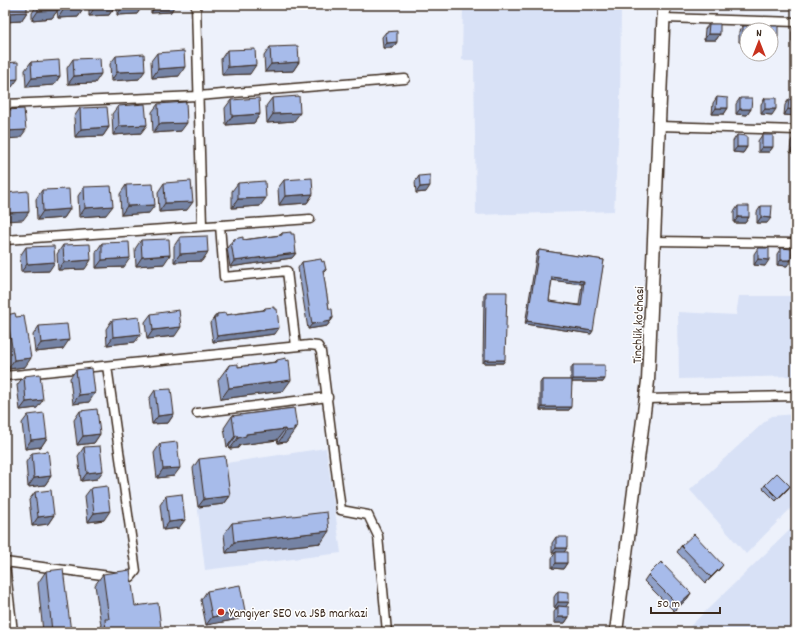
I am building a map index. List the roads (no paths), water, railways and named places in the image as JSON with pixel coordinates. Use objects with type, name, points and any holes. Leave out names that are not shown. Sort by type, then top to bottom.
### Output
[{"type":"main road","name":"Tinchlik ko'chasi","points":[[616,632],[648,381],[664,5]]},
{"type":"street","points":[[196,5],[202,226]]},
{"type":"street","points":[[664,18],[796,22]]},
{"type":"street","points":[[5,104],[198,96],[405,79]]},
{"type":"street","points":[[659,126],[796,130]]},
{"type":"street","points":[[5,240],[310,219]]},
{"type":"street","points":[[220,225],[224,277],[287,271],[296,346]]},
{"type":"street","points":[[654,241],[796,243]]},
{"type":"street","points":[[5,376],[296,346],[318,346],[321,352],[328,397],[341,510],[368,515],[378,536],[388,632]]},
{"type":"street","points":[[13,632],[5,563],[117,577],[131,577],[136,571],[107,366]]},
{"type":"street","points":[[646,399],[796,396]]},
{"type":"street","points":[[197,413],[328,397]]},
{"type":"place","name":"Yangiyer SEO va JSB markazi","points":[[221,612]]}]
